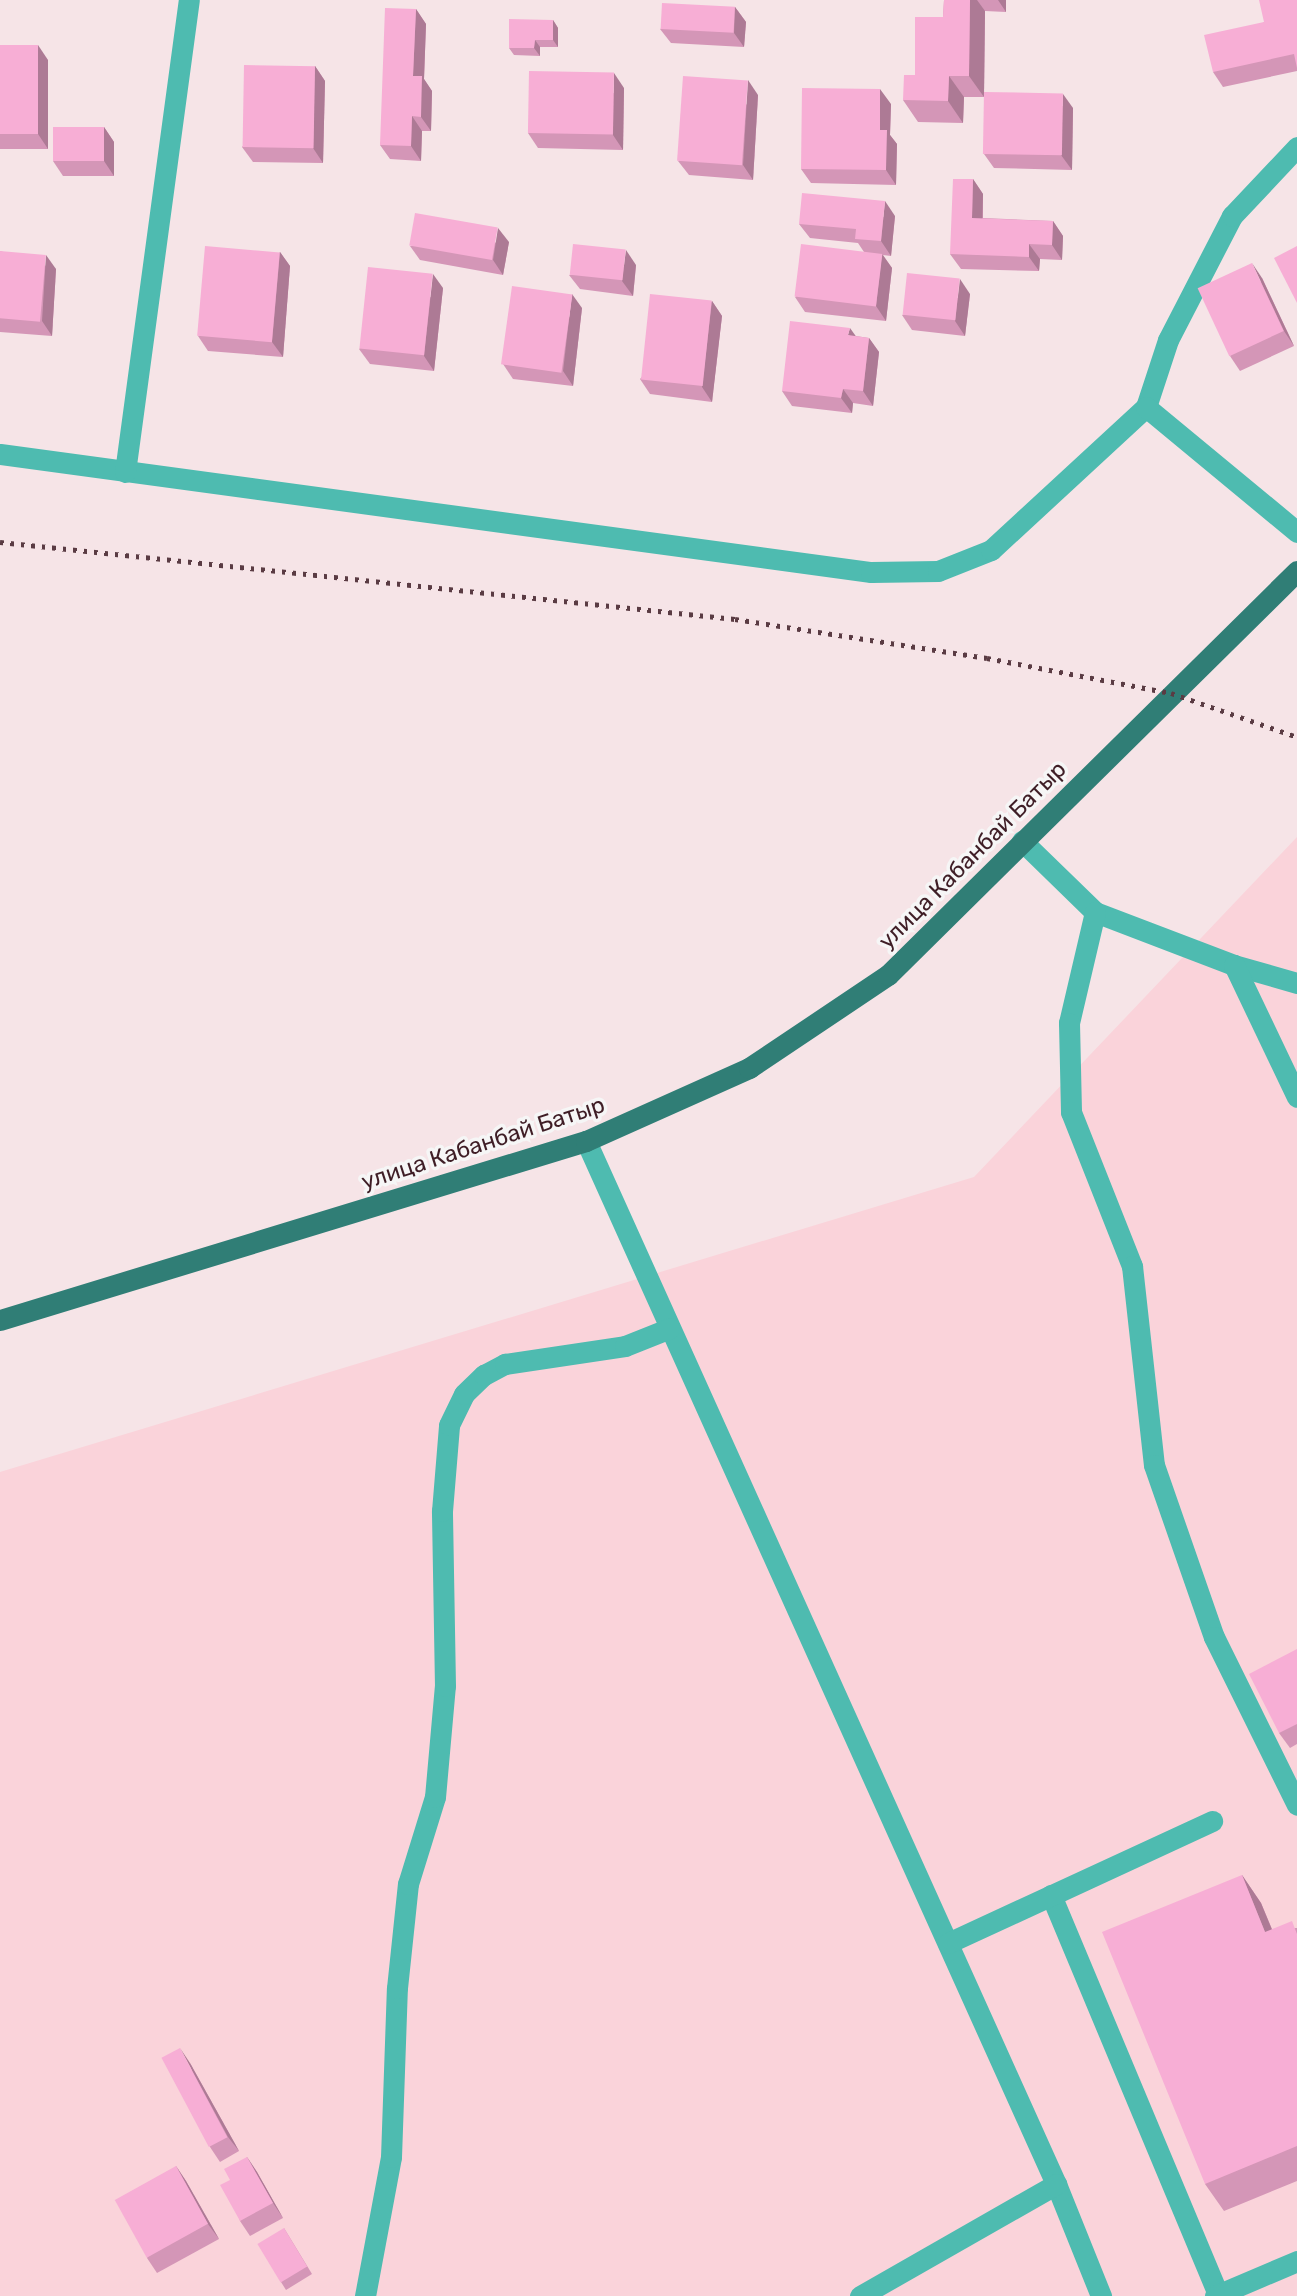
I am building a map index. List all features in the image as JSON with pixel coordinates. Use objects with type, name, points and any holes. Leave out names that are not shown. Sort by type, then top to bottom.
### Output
[{"type":"main road","name":"улица Кабанбай Батыр","points":[[0,1320],[586,1141],[749,1068],[888,975],[1297,571]]},
{"type":"street","points":[[125,472],[189,0]]},
{"type":"street","points":[[0,454],[125,472],[321,494],[871,572],[938,571],[991,550],[1146,407],[1168,341],[1232,216],[1297,147]]},
{"type":"street","points":[[1146,407],[1297,532]]},
{"type":"street","points":[[1022,841],[1095,912],[1234,965],[1297,984]]},
{"type":"street","points":[[1095,912],[1069,1023],[1071,1112],[1132,1266],[1154,1465],[1214,1637],[1297,1805]]},
{"type":"street","points":[[1234,965],[1297,1097]]},
{"type":"street","points":[[586,1141],[1056,2184],[1101,2296]]},
{"type":"street","points":[[365,2296],[391,2157],[397,1988],[408,1884],[435,1797],[446,1686],[442,1511],[449,1425],[464,1394],[484,1375],[505,1364],[625,1346],[670,1328]]},
{"type":"street","points":[[948,1943],[1212,1821]]},
{"type":"street","points":[[1051,1895],[1216,2295],[1297,2262]]},
{"type":"street","points":[[860,2296],[1056,2184]]},
{"type":"shaded area","points":[[1297,837],[1297,2296],[0,2296],[0,1472],[974,1177]]},
{"type":"building","points":[[944,0],[970,0],[969,76],[949,76],[948,101],[903,100],[904,75],[915,75],[915,17],[943,17]]},
{"type":"building","points":[[1259,0],[1297,0],[1297,68],[1294,54],[1213,72],[1204,35],[1264,22]]},
{"type":"building","points":[[662,3],[735,7],[734,33],[661,29]]},
{"type":"building","points":[[385,8],[416,9],[413,76],[422,76],[421,117],[412,116],[411,146],[380,145]]},
{"type":"building","points":[[509,19],[553,20],[553,40],[535,40],[534,48],[509,48]]},
{"type":"building","points":[[0,45],[38,45],[38,134],[0,134]]},
{"type":"building","points":[[244,65],[315,66],[314,148],[243,147]]},
{"type":"building","points":[[529,71],[614,72],[613,134],[528,133]]},
{"type":"building","points":[[683,76],[748,81],[742,165],[677,161]]},
{"type":"building","points":[[802,88],[880,89],[880,130],[887,130],[886,170],[801,169]]},
{"type":"building","points":[[984,92],[1063,93],[1062,155],[983,154]]},
{"type":"building","points":[[53,127],[104,127],[104,161],[53,161]]},
{"type":"building","points":[[953,179],[973,179],[972,218],[1053,221],[1052,245],[1029,244],[1029,257],[950,254]]},
{"type":"building","points":[[802,193],[885,201],[881,241],[855,239],[856,229],[799,224]]},
{"type":"building","points":[[415,213],[498,228],[492,260],[409,245]]},
{"type":"building","points":[[573,244],[626,250],[622,280],[570,275]]},
{"type":"building","points":[[801,244],[882,254],[876,307],[795,297]]},
{"type":"building","points":[[205,246],[280,253],[272,342],[197,336]]},
{"type":"building","points":[[1297,246],[1297,303],[1274,258]]},
{"type":"building","points":[[0,251],[46,255],[40,322],[0,318]]},
{"type":"building","points":[[1252,263],[1284,331],[1229,356],[1198,288]]},
{"type":"building","points":[[368,267],[433,274],[424,355],[359,349]]},
{"type":"building","points":[[907,273],[960,279],[955,320],[903,315]]},
{"type":"building","points":[[512,286],[572,294],[561,373],[501,364]]},
{"type":"building","points":[[650,294],[712,300],[703,386],[641,380]]},
{"type":"building","points":[[790,321],[850,328],[848,335],[869,338],[863,391],[843,389],[841,398],[782,391]]},
{"type":"building","points":[[1297,1649],[1297,1724],[1279,1733],[1249,1674]]},
{"type":"building","points":[[1242,1875],[1265,1932],[1292,1921],[1297,1934],[1297,2146],[1205,2184],[1102,1932]]},
{"type":"building","points":[[180,2048],[227,2137],[209,2147],[161,2058]]},
{"type":"building","points":[[247,2157],[273,2203],[240,2221],[220,2185],[230,2180],[224,2169]]},
{"type":"building","points":[[176,2166],[208,2224],[147,2258],[115,2200]]},
{"type":"building","points":[[284,2228],[307,2267],[281,2283],[257,2244]]},
{"type":"railway","points":[[0,542],[735,619],[987,658],[1171,693],[1297,737]]}]
